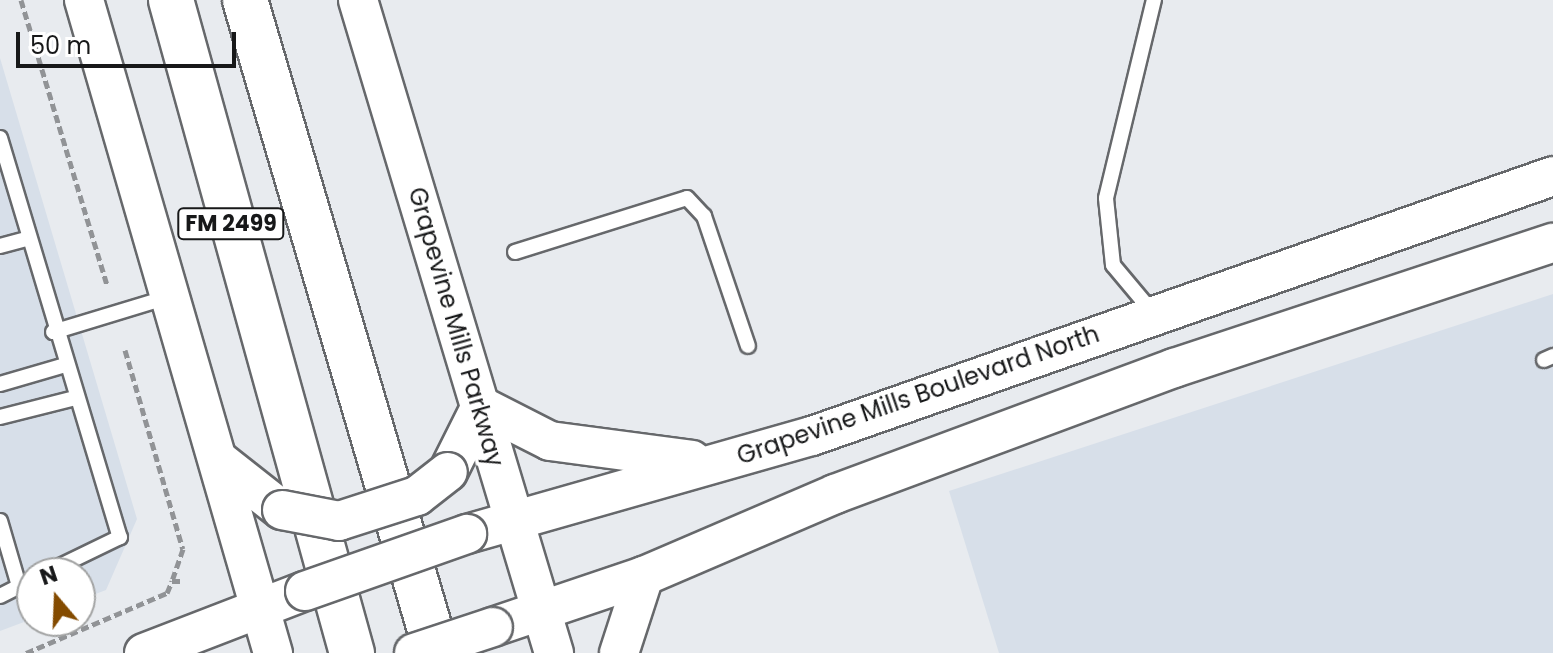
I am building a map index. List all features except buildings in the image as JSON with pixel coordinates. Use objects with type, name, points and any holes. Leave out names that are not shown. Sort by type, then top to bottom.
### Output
[{"type":"highway","name":"FM 2499","points":[[171,0],[352,653]]},
{"type":"highway","name":"FM 2499","points":[[245,0],[437,653]]},
{"type":"main road","points":[[84,0],[174,295],[273,653]]},
{"type":"main road","name":"Grapevine Mills Parkway","points":[[358,0],[481,406],[511,519],[554,653]]},
{"type":"main road","name":"Grapevine Mills Boulevard North","points":[[144,653],[260,606],[511,519],[719,462],[1553,176]]},
{"type":"main road","points":[[414,653],[644,576],[835,494],[1174,368],[1553,243]]},
{"type":"main road","points":[[1154,314],[1174,368]]},
{"type":"main road","points":[[221,462],[282,510],[339,521],[417,496],[448,472],[481,406],[550,441],[719,462]]},
{"type":"main road","points":[[619,653],[644,576]]},
{"type":"lane","points":[[1154,0],[1106,198],[1113,265],[1154,314]]},
{"type":"lane","points":[[0,138],[53,332],[120,537],[79,557]]},
{"type":"lane","points":[[515,252],[687,198],[704,216],[748,346]]},
{"type":"lane","points":[[0,246],[29,238]]},
{"type":"lane","points":[[53,332],[174,295]]},
{"type":"lane","points":[[0,384],[65,365]]},
{"type":"lane","points":[[0,417],[75,398]]},
{"type":"lane","points":[[0,521],[16,559]]},
{"type":"path","points":[[21,0],[107,284]]},
{"type":"path","points":[[26,653],[167,593],[183,549],[125,350]]},
{"type":"path","points":[[172,581],[181,581]]},
{"type":"shaded area","points":[[0,58],[137,519],[106,590],[96,594],[96,557],[16,557],[16,625],[0,631]]},
{"type":"shaded area","points":[[1553,294],[1553,653],[999,653],[949,491]]}]
